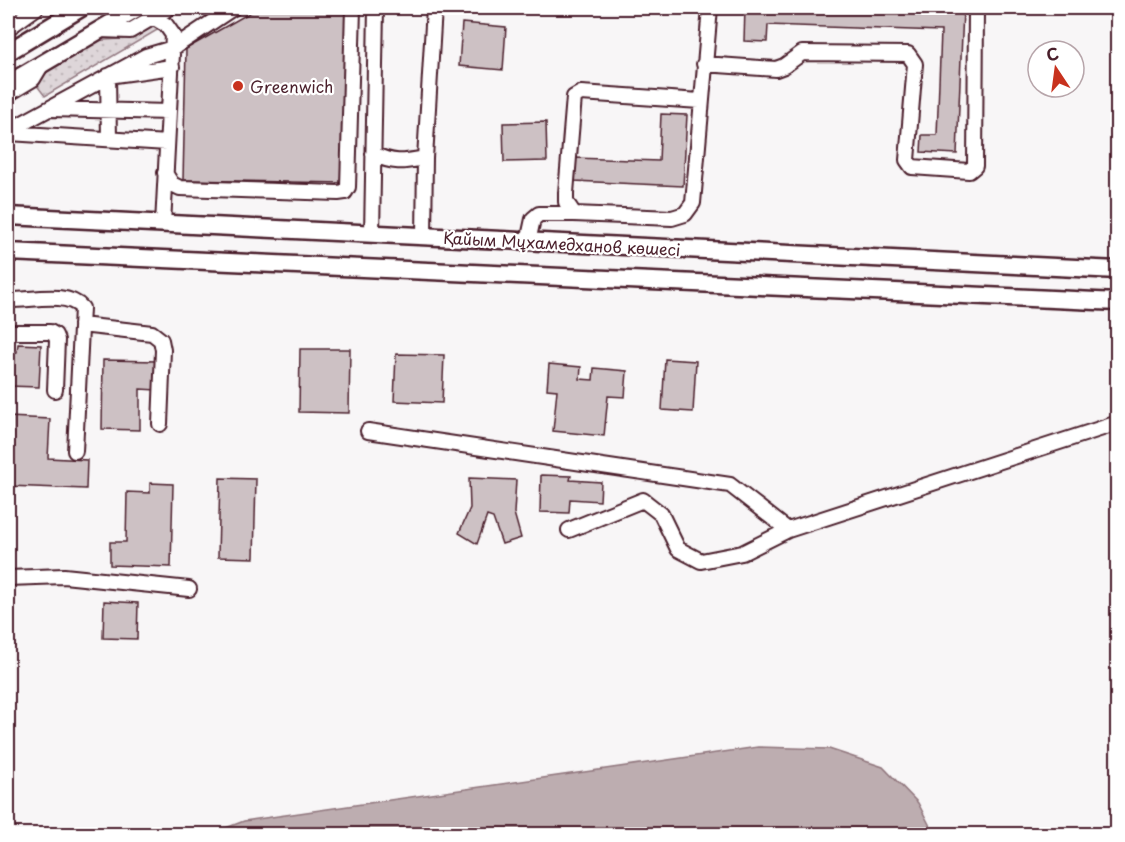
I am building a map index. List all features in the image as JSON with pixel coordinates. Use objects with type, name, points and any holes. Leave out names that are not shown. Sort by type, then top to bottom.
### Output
[{"type":"main road","points":[[8,52],[81,8]]},
{"type":"main road","points":[[8,84],[137,8]]},
{"type":"main road","name":"Қайым Мұхамедханов көшесі","points":[[8,216],[1118,270]]},
{"type":"main road","name":"Қайым Мұхамедханов көшесі","points":[[8,252],[1118,302]]},
{"type":"street","points":[[8,28],[36,8]]},
{"type":"street","points":[[100,30],[130,31],[169,8]]},
{"type":"street","points":[[167,143],[9,133],[10,130],[146,56],[173,48],[233,8]]},
{"type":"street","points":[[165,173],[172,184],[180,188],[345,192],[348,187],[353,8]]},
{"type":"street","points":[[372,234],[376,8]]},
{"type":"street","points":[[424,237],[425,159],[434,8]]},
{"type":"street","points":[[528,242],[533,219],[539,214],[672,218],[685,214],[693,203],[700,101],[710,8]]},
{"type":"street","points":[[704,64],[776,69],[802,53],[908,54],[915,64],[907,160],[912,167],[969,171],[975,166],[976,8]]},
{"type":"street","points":[[153,17],[171,29],[173,48],[163,224]]},
{"type":"street","points":[[8,94],[33,79],[42,64]]},
{"type":"street","points":[[108,76],[172,67]]},
{"type":"street","points":[[108,76],[109,139]]},
{"type":"street","points":[[574,214],[566,202],[574,97],[581,93],[700,101]]},
{"type":"street","points":[[50,109],[169,112]]},
{"type":"street","points":[[373,154],[397,163],[425,159]]},
{"type":"street","points":[[8,300],[65,298],[77,302],[82,308],[75,451]]},
{"type":"street","points":[[81,325],[152,333],[161,340],[163,350],[160,424]]},
{"type":"street","points":[[8,332],[50,333],[55,336],[57,340],[55,390]]},
{"type":"street","points":[[569,530],[643,500],[661,514],[678,549],[701,561],[742,553],[788,530],[1118,423]]},
{"type":"street","points":[[368,431],[730,485],[788,530]]},
{"type":"street","points":[[8,578],[64,576],[189,589]]},
{"type":"shaded area","points":[[154,26],[159,29],[45,96],[35,83],[44,70],[92,41],[133,38]]},
{"type":"shaded area","points":[[758,747],[829,749],[883,767],[918,803],[934,834],[210,834],[244,821]]},
{"type":"building","points":[[258,8],[349,8],[345,183],[183,180],[186,49]]},
{"type":"building","points":[[745,8],[963,10],[957,154],[921,152],[922,135],[937,135],[941,31],[768,25],[767,42],[744,41]]},
{"type":"building","points":[[462,23],[506,27],[503,70],[459,66]]},
{"type":"building","points":[[661,114],[687,115],[683,186],[574,181],[575,158],[659,161]]},
{"type":"building","points":[[546,122],[547,161],[504,162],[503,123]]},
{"type":"building","points":[[18,344],[41,345],[39,387],[8,386],[8,359],[12,359],[13,352],[17,352]]},
{"type":"building","points":[[300,349],[350,349],[349,413],[299,412]]},
{"type":"building","points":[[396,354],[444,355],[442,403],[394,401]]},
{"type":"building","points":[[665,359],[696,361],[693,412],[662,410]]},
{"type":"building","points":[[103,360],[157,361],[157,390],[140,389],[140,430],[102,429]]},
{"type":"building","points":[[549,364],[581,367],[580,379],[593,380],[594,368],[627,371],[625,397],[608,396],[604,436],[553,431],[557,390],[547,389]]},
{"type":"building","points":[[8,417],[50,419],[48,458],[87,460],[86,489],[8,486]]},
{"type":"building","points":[[541,475],[571,476],[570,480],[601,482],[600,501],[570,499],[569,513],[540,512]]},
{"type":"building","points":[[220,478],[256,479],[254,558],[218,557]]},
{"type":"building","points":[[469,478],[516,480],[514,513],[521,538],[502,544],[493,518],[487,516],[477,544],[459,533],[470,508]]},
{"type":"building","points":[[150,483],[173,484],[171,567],[110,565],[110,542],[126,542],[127,492],[150,493]]},
{"type":"building","points":[[104,601],[138,603],[137,639],[103,638]]},
{"type":"place","name":"Greenwich","points":[[238,86]]}]
